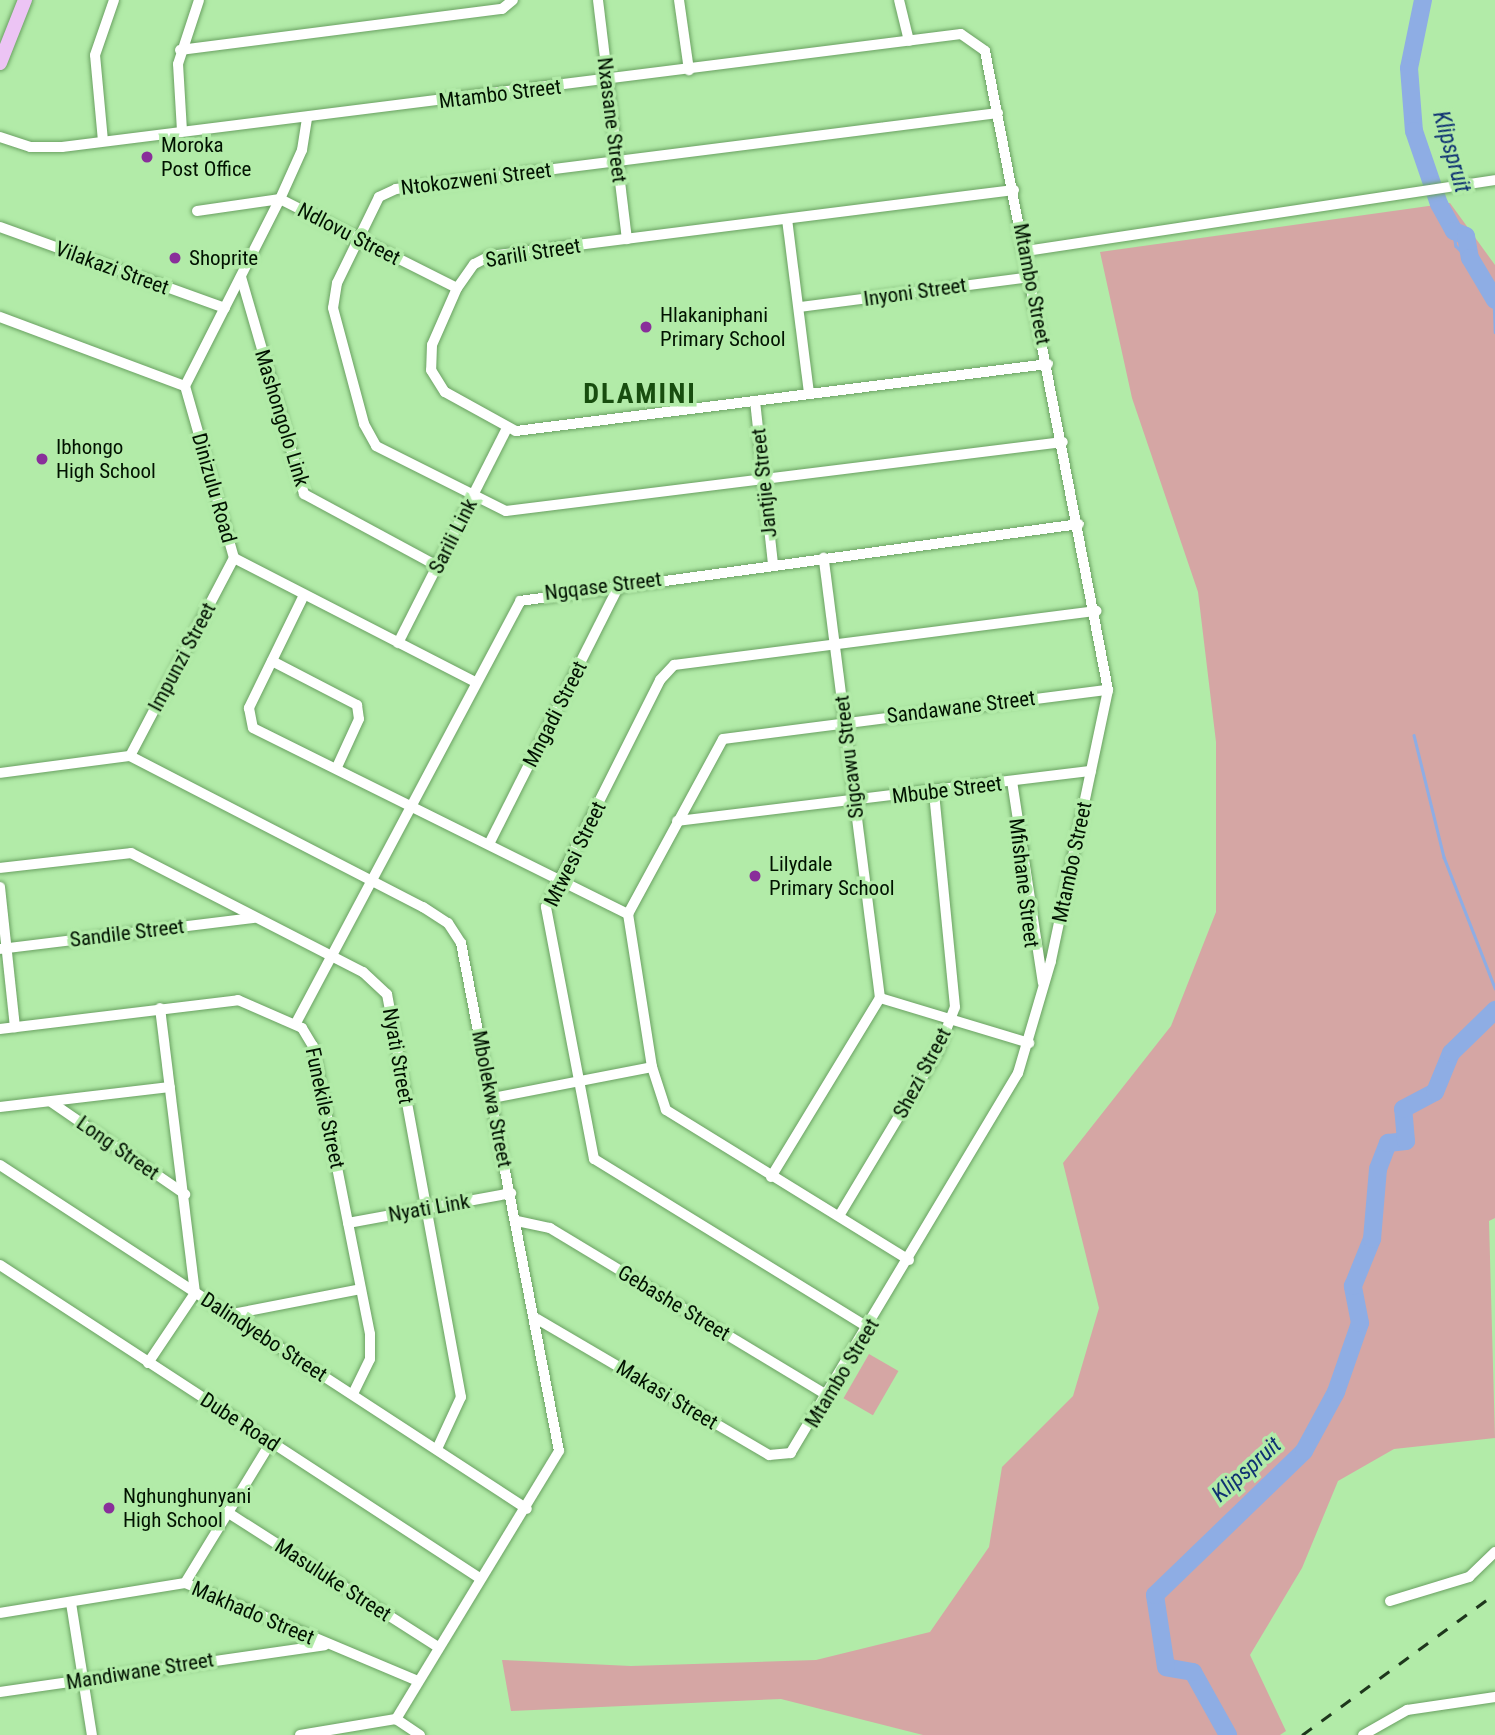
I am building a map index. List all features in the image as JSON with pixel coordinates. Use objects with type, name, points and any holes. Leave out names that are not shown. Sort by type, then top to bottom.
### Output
[{"type":"main road","points":[[0,63],[25,0]]},
{"type":"street","points":[[103,141],[95,55],[114,0]]},
{"type":"street","points":[[182,131],[180,50],[199,0]]},
{"type":"street","points":[[180,50],[502,9],[513,0]]},
{"type":"street","name":"Nxasane Street","points":[[598,0],[627,239]]},
{"type":"street","points":[[679,0],[689,70]]},
{"type":"street","points":[[899,0],[909,41]]},
{"type":"street","name":"Mtambo Street","points":[[0,137],[45,149],[607,81],[961,34],[976,38],[987,56],[1097,611],[1108,690],[1028,1043],[1003,1102],[799,1446]]},
{"type":"street","name":"Ntokozweni Street","points":[[998,113],[396,188],[379,197],[332,302],[368,434],[376,446],[472,497],[524,510],[1063,442]]},
{"type":"street","points":[[0,317],[185,386],[280,199],[302,150],[307,118]]},
{"type":"street","points":[[1026,251],[1495,180]]},
{"type":"street","name":"Sarili Street","points":[[507,428],[445,392],[431,370],[432,345],[457,288],[474,264],[490,256],[1014,190]]},
{"type":"street","name":"Ndlovu Street","points":[[197,211],[280,199],[457,288]]},
{"type":"street","points":[[787,219],[809,394]]},
{"type":"street","name":"Vilakazi Street","points":[[0,227],[225,308]]},
{"type":"street","name":"Mashongolo Link","points":[[241,276],[304,494],[438,566]]},
{"type":"street","name":"Inyoni Street","points":[[800,307],[1031,277]]},
{"type":"street","points":[[507,428],[755,401],[1048,364]]},
{"type":"street","name":"Dinizulu Road","points":[[185,386],[234,558],[475,682]]},
{"type":"street","name":"Jantjie Street","points":[[755,401],[773,565]]},
{"type":"street","name":"Sarili Link","points":[[398,643],[507,428]]},
{"type":"street","name":"Ngqase Street","points":[[296,1024],[520,601],[620,584],[1080,524]]},
{"type":"street","name":"Impunzi Street","points":[[130,756],[234,558]]},
{"type":"street","name":"Sigcawu Street","points":[[824,558],[880,998]]},
{"type":"street","name":"Mngadi Street","points":[[489,844],[620,584]]},
{"type":"street","points":[[304,595],[249,708],[253,728],[337,767],[628,914],[652,1067],[673,1118],[909,1260]]},
{"type":"street","name":"Mtwesi Street","points":[[869,1328],[598,1164],[576,1083],[545,918],[560,878],[666,670],[1097,611]]},
{"type":"street","points":[[272,661],[357,705],[359,719],[337,767]]},
{"type":"street","name":"Sandawane Street","points":[[628,914],[723,739],[1108,690]]},
{"type":"street","points":[[0,773],[130,756]]},
{"type":"street","name":"Mbolekwa Street","points":[[130,756],[372,881],[455,931],[494,1098],[510,1193],[537,1319],[559,1451],[527,1509],[416,1680],[396,1719]]},
{"type":"street","name":"Mbube Street","points":[[677,821],[854,802],[1091,771]]},
{"type":"street","name":"Mfishane Street","points":[[1012,781],[1043,983]]},
{"type":"street","name":"Shezi Street","points":[[839,1216],[951,1018],[956,965],[934,791]]},
{"type":"street","name":"Nyati Street","points":[[0,868],[131,852],[332,956],[387,994],[424,1208],[461,1397],[437,1449]]},
{"type":"street","points":[[0,887],[3,949],[15,1027]]},
{"type":"street","name":"Sandile Street","points":[[3,949],[254,918]]},
{"type":"street","points":[[771,1177],[880,998],[1028,1043]]},
{"type":"street","name":"Funekile Street","points":[[0,1028],[238,1000],[296,1024],[313,1046],[361,1289],[370,1359],[353,1394]]},
{"type":"street","name":"Long Street","points":[[160,1008],[185,1194],[195,1293]]},
{"type":"street","points":[[494,1098],[652,1067]]},
{"type":"street","name":"Long Street","points":[[0,1107],[170,1087]]},
{"type":"street","name":"Long Street","points":[[51,1102],[185,1194]]},
{"type":"street","name":"Dalindyebo Street","points":[[0,1165],[527,1509]]},
{"type":"street","name":"Nyati Link","points":[[348,1223],[510,1193]]},
{"type":"street","name":"Gebashe Street","points":[[517,1220],[550,1228],[828,1396]]},
{"type":"street","name":"Dube Road","points":[[0,1265],[481,1580]]},
{"type":"street","points":[[227,1315],[361,1289]]},
{"type":"street","points":[[148,1363],[195,1293]]},
{"type":"street","name":"Makasi Street","points":[[537,1319],[769,1455],[799,1446]]},
{"type":"street","points":[[185,1583],[271,1442]]},
{"type":"street","name":"Masuluke Street","points":[[228,1513],[438,1647]]},
{"type":"street","points":[[1390,1601],[1469,1577],[1495,1552]]},
{"type":"street","name":"Makhado Street","points":[[0,1613],[185,1583],[416,1680]]},
{"type":"street","points":[[71,1603],[92,1735]]},
{"type":"street","points":[[279,1650],[286,1626]]},
{"type":"street","name":"Mandiwane Street","points":[[0,1692],[328,1645]]},
{"type":"street","points":[[1363,1735],[1408,1710],[1495,1698]]},
{"type":"street","points":[[300,1735],[396,1719],[420,1735]]},
{"type":"shaded area","points":[[1450,203],[1495,265],[1495,1218],[1489,1221],[1495,1438],[1394,1449],[1338,1481],[1302,1568],[1250,1655],[1286,1731],[1280,1735],[923,1735],[781,1699],[511,1711],[502,1660],[631,1666],[816,1660],[930,1632],[989,1547],[1002,1467],[1073,1396],[1099,1308],[1063,1163],[1171,1026],[1216,912],[1216,742],[1198,592],[1132,398],[1100,252]]},
{"type":"shaded area","points":[[869,1354],[898,1371],[873,1415],[844,1398]]},
{"type":"waterway","name":"Klipspruit","points":[[1423,0],[1409,68],[1414,131],[1439,204],[1454,231],[1466,236],[1470,258],[1495,300]]},
{"type":"waterway","points":[[1453,228],[1456,246],[1473,263]]},
{"type":"waterway","points":[[1494,298],[1495,332]]},
{"type":"waterway","points":[[1414,735],[1444,857],[1495,988]]},
{"type":"waterway","name":"Klipspruit","points":[[1228,1735],[1193,1672],[1166,1667],[1155,1595],[1304,1451],[1336,1392],[1360,1323],[1353,1286],[1372,1239],[1378,1169],[1388,1143],[1406,1141],[1403,1109],[1435,1092],[1451,1053],[1495,1010]]},
{"type":"railway","points":[[1302,1735],[1495,1594]]},
{"type":"place","name":"Moroka Post Office","points":[[147,157]]},
{"type":"place","name":"Shoprite","points":[[175,258]]},
{"type":"place","name":"Hlakaniphani Primary School","points":[[646,327]]},
{"type":"place","name":"Ibhongo High School","points":[[42,459]]},
{"type":"place","name":"Lilydale Primary School","points":[[755,876]]},
{"type":"place","name":"Nghunghunyani High School","points":[[109,1508]]},
{"type":"district","name":"DLAMINI","points":[[640,394]]}]
